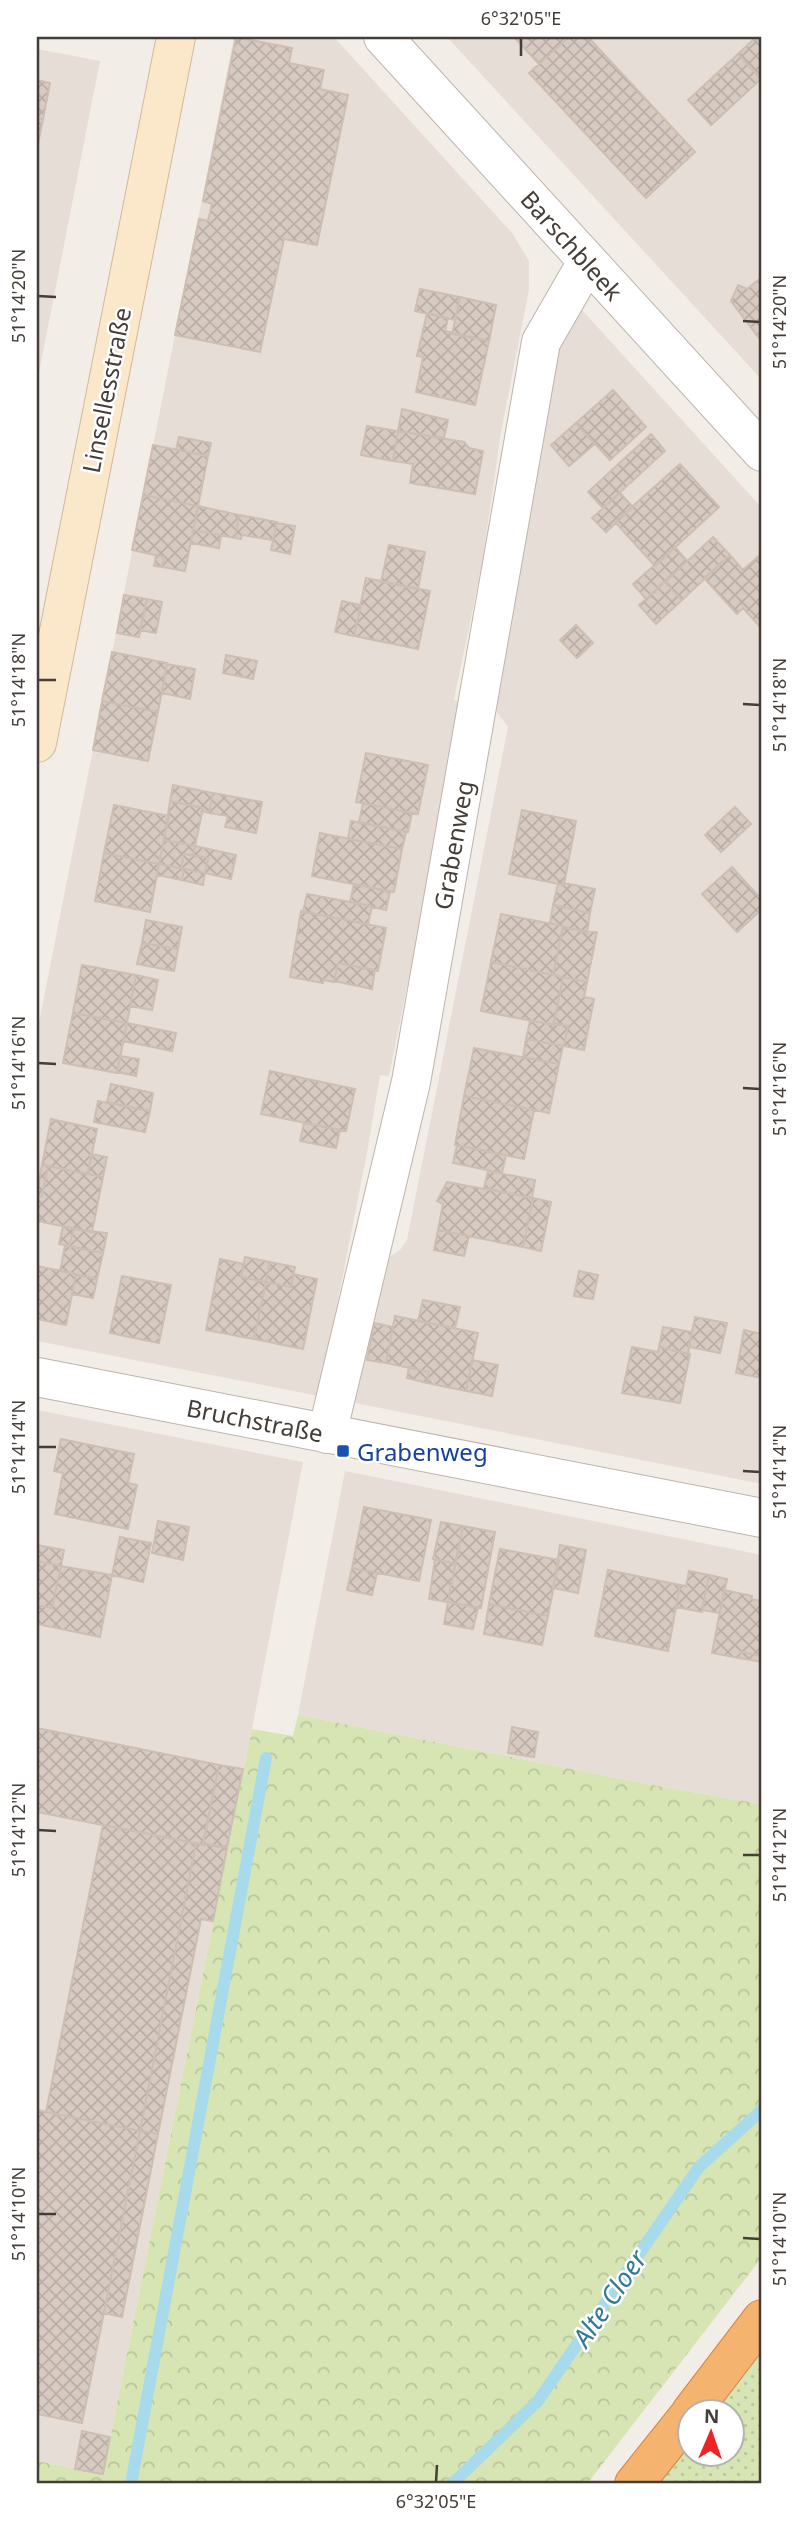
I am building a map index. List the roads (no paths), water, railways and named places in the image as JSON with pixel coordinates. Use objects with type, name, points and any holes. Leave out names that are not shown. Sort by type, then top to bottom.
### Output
[{"type":"highway","points":[[702,2398],[762,2319]]},
{"type":"highway","points":[[634,2484],[676,2432]]},
{"type":"street","name":"Linsellesstraße","points":[[37,743],[176,37]]},
{"type":"street","name":"Barschbleek","points":[[383,37],[762,452]]},
{"type":"street","name":"Grabenweg","points":[[327,1434],[411,1082],[541,341],[587,262]]},
{"type":"street","name":"Bruchstraße","points":[[37,1377],[762,1518]]},
{"type":"waterway","points":[[131,2484],[266,1758]]},
{"type":"waterway","name":"Alte Cloer","points":[[452,2484],[538,2401],[699,2167],[762,2110]]},
{"type":"place","name":"Grabenweg","points":[[343,1451]]}]
